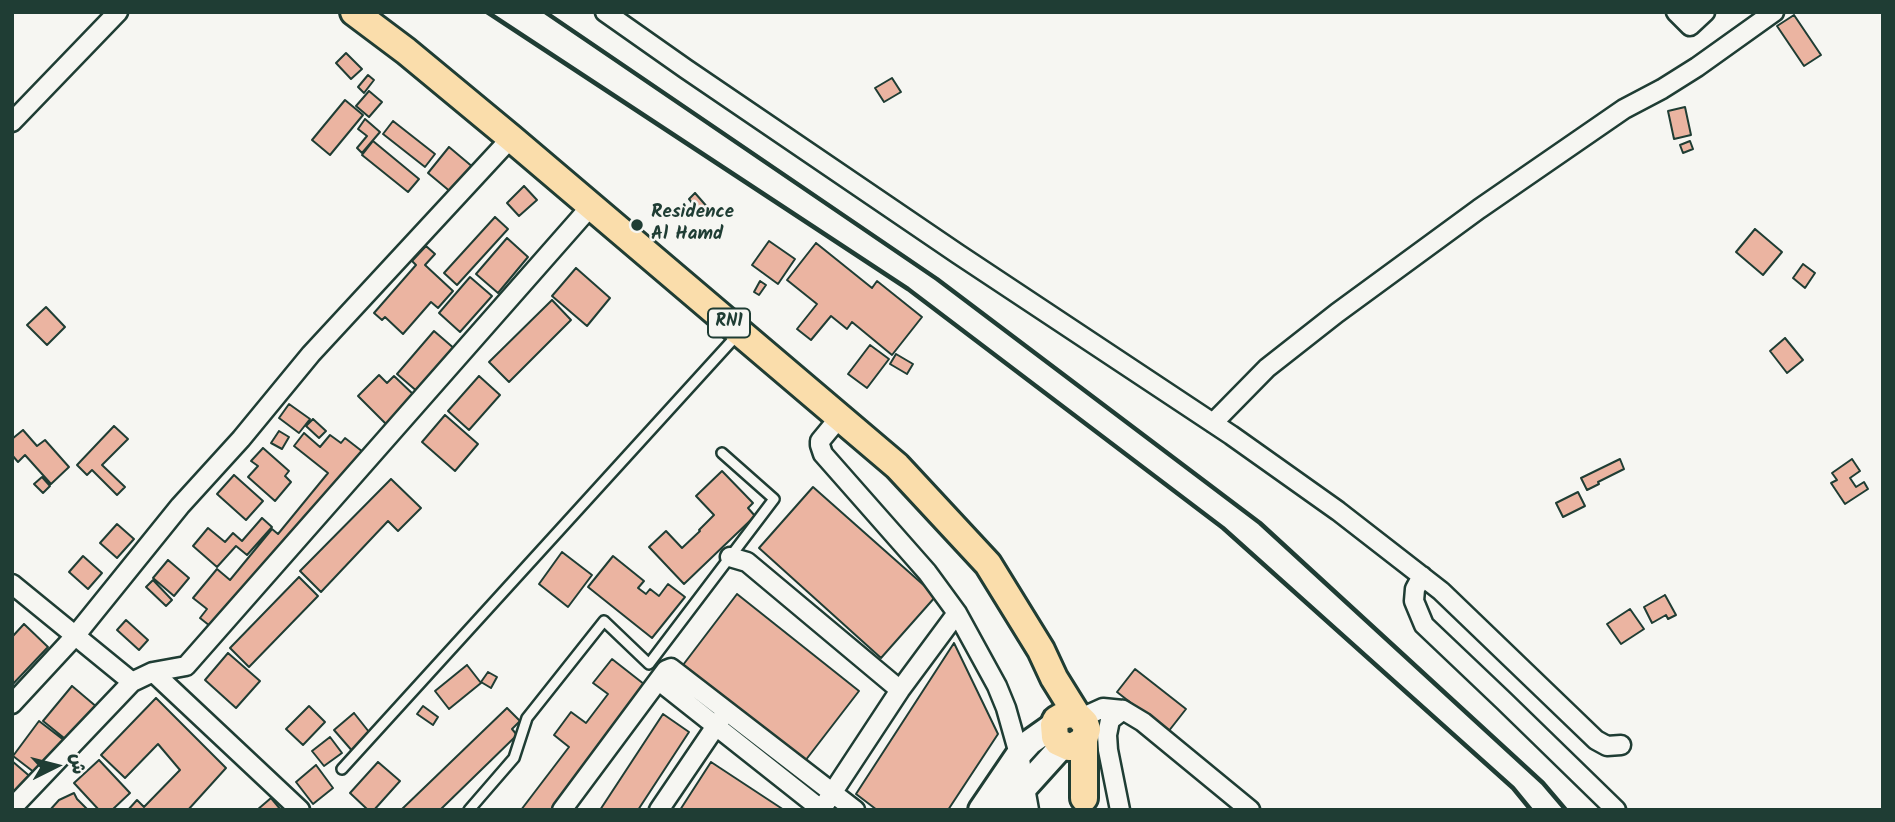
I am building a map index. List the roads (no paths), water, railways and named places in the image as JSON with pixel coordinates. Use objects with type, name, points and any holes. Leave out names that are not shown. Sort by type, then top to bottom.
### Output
[{"type":"main road","name":"RN1","points":[[354,12],[406,51],[511,138],[897,466],[988,564],[1041,650],[1054,678],[1070,729],[1086,804]]},
{"type":"street","points":[[12,122],[118,12]]},
{"type":"street","points":[[605,12],[630,18],[686,69],[1213,423],[1353,523],[1441,592],[1596,740],[1607,746],[1621,745]]},
{"type":"street","points":[[1676,12],[1690,26],[1705,12]]},
{"type":"street","points":[[1213,423],[1267,368],[1479,209],[1624,108],[1662,89],[1774,12]]},
{"type":"street","points":[[12,704],[75,636],[180,506],[241,439],[311,354],[511,138]]},
{"type":"street","points":[[12,808],[132,682],[153,672],[186,666],[591,206]]},
{"type":"street","points":[[839,418],[820,441],[823,454],[927,572],[957,613],[996,686],[1012,728],[1027,799]]},
{"type":"street","points":[[730,557],[747,562],[900,690]]},
{"type":"street","points":[[1422,576],[1415,589],[1413,601],[1424,625],[1616,810]]},
{"type":"street","points":[[14,590],[132,682]]},
{"type":"street","points":[[659,681],[821,810],[900,690],[957,613]]},
{"type":"street","points":[[562,810],[666,670],[672,668],[855,810]]},
{"type":"street","points":[[153,672],[300,810]]},
{"type":"street","points":[[981,810],[1030,742],[1070,729],[1103,708],[1123,709],[1143,722],[1250,810]]},
{"type":"street","points":[[659,810],[716,728],[726,709]]},
{"type":"street","points":[[1120,810],[1107,735],[1110,720],[1123,709]]},
{"type":"street","points":[[1008,810],[1027,799],[1070,729]]},
{"type":"lane","points":[[342,769],[740,332]]},
{"type":"lane","points":[[469,810],[514,758],[527,718],[604,621],[649,664],[774,499],[722,453]]},
{"type":"railway","points":[[487,12],[908,289],[1223,528],[1513,788],[1531,810]]},
{"type":"railway","points":[[545,12],[937,279],[1260,523],[1543,783],[1566,810]]},
{"type":"place","name":"Residence Al Hamd","points":[[637,225]]}]
